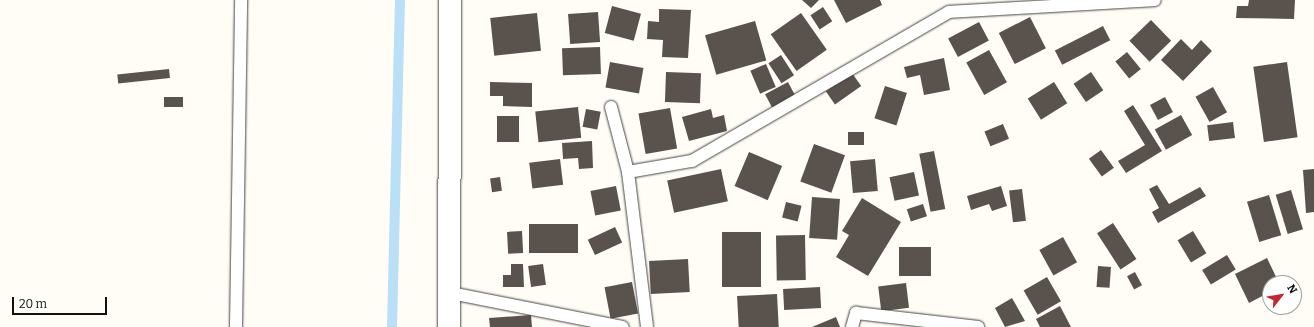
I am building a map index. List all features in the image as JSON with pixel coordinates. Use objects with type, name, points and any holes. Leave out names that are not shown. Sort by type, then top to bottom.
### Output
[{"type":"street","points":[[449,327],[451,293],[450,0]]},
{"type":"lane","points":[[236,327],[241,0]]},
{"type":"lane","points":[[628,172],[692,161],[949,12],[1155,0]]},
{"type":"lane","points":[[611,107],[628,172],[647,327]]},
{"type":"lane","points":[[451,293],[623,327]]},
{"type":"lane","points":[[852,327],[856,313],[978,327]]},
{"type":"building","points":[[802,0],[819,0],[811,8]]},
{"type":"building","points":[[834,0],[880,0],[882,5],[846,23]]},
{"type":"building","points":[[1249,0],[1295,0],[1294,19],[1236,18],[1237,6],[1248,6]]},
{"type":"building","points":[[612,6],[641,14],[634,41],[605,33]]},
{"type":"building","points":[[823,7],[832,21],[820,29],[810,15]]},
{"type":"building","points":[[659,9],[691,10],[688,58],[662,57],[663,40],[647,39],[648,21],[659,22]]},
{"type":"building","points":[[598,12],[600,42],[570,44],[568,14]]},
{"type":"building","points":[[537,13],[541,51],[494,56],[490,18]]},
{"type":"building","points":[[801,13],[827,50],[797,71],[771,34]]},
{"type":"building","points":[[1030,17],[1046,48],[1015,64],[999,33]]},
{"type":"building","points":[[1151,20],[1171,41],[1150,62],[1129,41]]},
{"type":"building","points":[[755,21],[766,60],[716,75],[705,35]]},
{"type":"building","points":[[979,22],[989,41],[958,57],[948,38]]},
{"type":"building","points":[[1103,26],[1110,40],[1062,65],[1055,51]]},
{"type":"building","points":[[1181,39],[1192,50],[1201,40],[1212,51],[1183,81],[1161,60]]},
{"type":"building","points":[[600,47],[601,74],[563,75],[562,48]]},
{"type":"building","points":[[989,50],[1007,82],[984,95],[966,63]]},
{"type":"building","points":[[1127,52],[1141,69],[1129,79],[1115,61]]},
{"type":"building","points":[[781,55],[794,75],[781,83],[768,63]]},
{"type":"building","points":[[944,58],[950,90],[924,95],[920,75],[907,78],[904,67]]},
{"type":"building","points":[[610,62],[643,68],[639,94],[605,88]]},
{"type":"building","points":[[1287,62],[1298,137],[1264,142],[1253,67]]},
{"type":"building","points":[[766,64],[776,87],[760,94],[750,71]]},
{"type":"building","points":[[169,69],[170,78],[118,83],[117,74]]},
{"type":"building","points":[[666,72],[701,73],[700,103],[665,102]]},
{"type":"building","points":[[1091,72],[1103,90],[1086,102],[1074,84]]},
{"type":"building","points":[[852,73],[861,86],[835,104],[826,91]]},
{"type":"building","points":[[490,82],[532,83],[532,107],[503,106],[503,96],[490,96]]},
{"type":"building","points":[[788,82],[795,95],[772,107],[765,94]]},
{"type":"building","points":[[1054,82],[1067,103],[1041,120],[1028,98]]},
{"type":"building","points":[[885,86],[907,93],[896,125],[874,118]]},
{"type":"building","points":[[1213,87],[1227,112],[1210,122],[1196,97]]},
{"type":"building","points":[[164,97],[183,97],[183,107],[164,107]]},
{"type":"building","points":[[1165,97],[1173,112],[1158,120],[1150,105]]},
{"type":"building","points":[[1133,105],[1162,151],[1126,173],[1118,161],[1145,145],[1124,111]]},
{"type":"building","points":[[578,107],[581,138],[538,142],[535,111]]},
{"type":"building","points":[[670,108],[677,148],[646,154],[638,114]]},
{"type":"building","points":[[586,109],[601,112],[597,130],[583,127]]},
{"type":"building","points":[[711,109],[713,118],[724,115],[727,131],[689,141],[682,117]]},
{"type":"building","points":[[1181,115],[1192,135],[1166,150],[1155,130]]},
{"type":"building","points":[[497,116],[519,116],[519,142],[497,142]]},
{"type":"building","points":[[1233,122],[1235,138],[1209,141],[1207,125]]},
{"type":"building","points":[[1003,124],[1009,139],[990,146],[984,131]]},
{"type":"building","points":[[848,132],[864,132],[864,145],[848,145]]},
{"type":"building","points":[[592,141],[593,168],[579,169],[578,158],[563,159],[562,143]]},
{"type":"building","points":[[814,144],[845,155],[831,193],[800,182]]},
{"type":"building","points":[[1101,150],[1114,168],[1102,177],[1089,159]]},
{"type":"building","points":[[934,151],[945,209],[931,212],[919,154]]},
{"type":"building","points":[[749,152],[782,166],[768,200],[735,186]]},
{"type":"building","points":[[560,159],[563,185],[532,189],[529,163]]},
{"type":"building","points":[[875,159],[878,191],[853,193],[850,161]]},
{"type":"building","points":[[721,169],[728,201],[674,213],[667,180]]},
{"type":"building","points":[[1314,169],[1314,212],[1306,213],[1303,170]]},
{"type":"building","points":[[914,172],[919,195],[895,201],[890,177]]},
{"type":"building","points":[[500,177],[502,191],[492,192],[490,178]]},
{"type":"building","points":[[1157,185],[1169,204],[1200,187],[1206,196],[1158,223],[1152,212],[1159,208],[1149,189]]},
{"type":"building","points":[[616,186],[621,211],[595,216],[590,191]]},
{"type":"building","points":[[1001,186],[1007,206],[992,211],[989,204],[971,210],[967,196]]},
{"type":"building","points":[[1022,189],[1026,221],[1013,222],[1009,191]]},
{"type":"building","points":[[1291,190],[1303,229],[1288,234],[1276,195]]},
{"type":"building","points":[[1269,195],[1281,235],[1259,242],[1247,202]]},
{"type":"building","points":[[812,197],[840,199],[837,240],[809,238]]},
{"type":"building","points":[[862,198],[901,222],[868,276],[836,257],[849,235],[842,231]]},
{"type":"building","points":[[786,202],[802,206],[798,221],[782,218]]},
{"type":"building","points":[[923,204],[927,216],[911,222],[907,209]]},
{"type":"building","points":[[1113,223],[1136,259],[1120,269],[1097,233]]},
{"type":"building","points":[[529,224],[578,224],[578,253],[529,253]]},
{"type":"building","points":[[615,227],[622,242],[595,255],[588,240]]},
{"type":"building","points":[[522,231],[523,253],[508,254],[507,232]]},
{"type":"building","points":[[1193,231],[1206,253],[1191,263],[1178,240]]},
{"type":"building","points":[[722,232],[761,232],[761,287],[722,287]]},
{"type":"building","points":[[805,235],[806,280],[777,280],[776,236]]},
{"type":"building","points":[[1063,237],[1077,262],[1053,275],[1039,250]]},
{"type":"building","points":[[899,247],[931,247],[931,276],[899,276]]},
{"type":"building","points":[[1227,255],[1236,270],[1211,285],[1202,270]]},
{"type":"building","points":[[1267,258],[1275,275],[1262,275],[1262,296],[1249,303],[1235,274]]},
{"type":"building","points":[[688,259],[690,292],[651,294],[649,261]]},
{"type":"building","points":[[511,264],[523,264],[524,287],[503,287],[503,275],[511,275]]},
{"type":"building","points":[[543,264],[546,285],[531,287],[528,266]]},
{"type":"building","points":[[1098,266],[1111,267],[1110,288],[1097,287]]},
{"type":"building","points":[[1135,272],[1142,285],[1134,289],[1127,276]]},
{"type":"building","points":[[1047,277],[1061,301],[1038,315],[1024,291]]},
{"type":"building","points":[[632,282],[638,313],[611,319],[605,287]]},
{"type":"building","points":[[906,283],[909,308],[881,311],[878,286]]},
{"type":"building","points":[[820,287],[821,308],[784,310],[783,289]]},
{"type":"building","points":[[777,294],[779,327],[739,327],[737,296]]},
{"type":"building","points":[[1012,298],[1025,321],[1005,327],[995,308]]},
{"type":"building","points":[[1060,306],[1071,327],[1040,327],[1036,319]]},
{"type":"building","points":[[531,315],[532,327],[490,327],[489,318]]},
{"type":"building","points":[[836,317],[840,327],[812,327]]},
{"type":"waterway","points":[[392,327],[400,0]]}]
